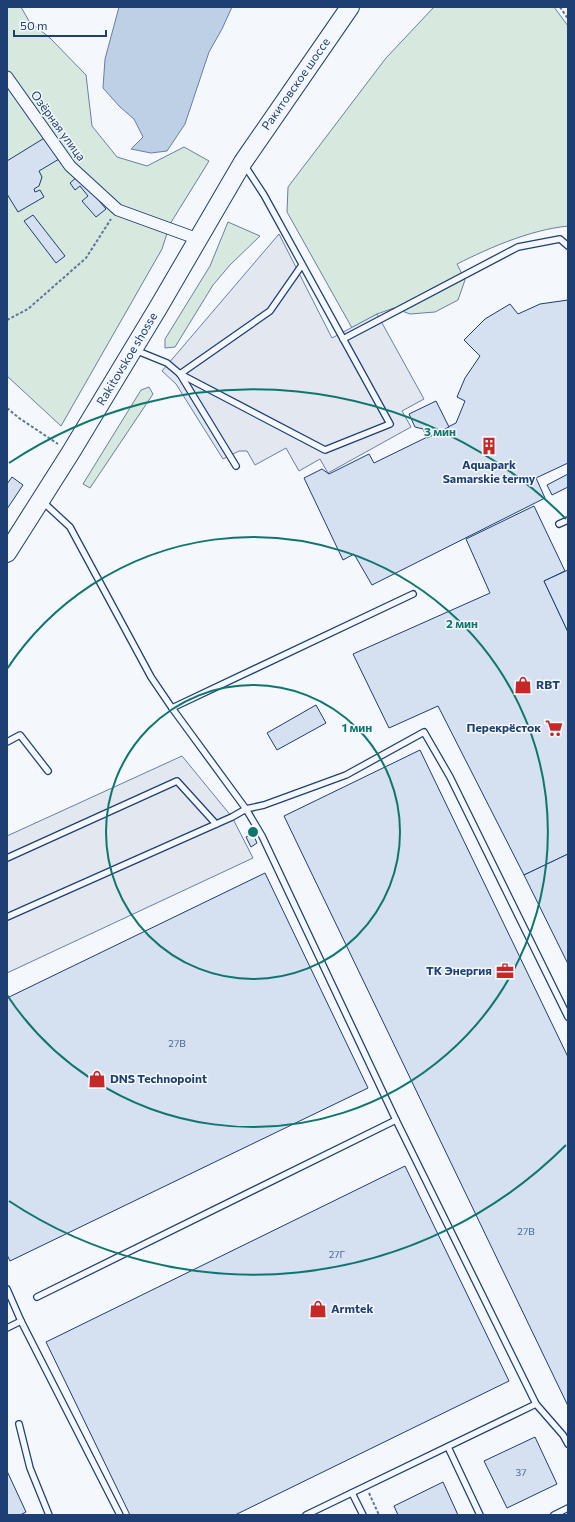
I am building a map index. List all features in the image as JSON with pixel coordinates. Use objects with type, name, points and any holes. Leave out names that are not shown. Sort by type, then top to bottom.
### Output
[{"type":"main road","name":"Ракитовское шоссе","points":[[243,162],[350,7]]},
{"type":"main road","name":"Rakitovskoe shosse","points":[[7,553],[41,501],[158,308],[243,162]]},
{"type":"street","name":"Озёрная улица","points":[[7,77],[70,166],[118,210],[198,239]]},
{"type":"lane","points":[[132,349],[167,364],[180,374],[325,450],[390,424],[264,195],[243,162]]},
{"type":"lane","points":[[343,339],[518,247],[560,240],[568,246]]},
{"type":"lane","points":[[180,374],[270,311],[302,265]]},
{"type":"lane","points":[[180,374],[236,466]]},
{"type":"lane","points":[[41,501],[70,527],[151,676],[172,708],[246,809],[262,836],[396,1120],[536,1404],[566,1434],[568,1444]]},
{"type":"lane","points":[[559,524],[568,520]]},
{"type":"lane","points":[[172,708],[413,594]]},
{"type":"lane","points":[[7,917],[216,824],[246,809],[264,805],[346,775],[424,732],[450,777],[568,1017]]},
{"type":"lane","points":[[7,742],[20,735],[48,770]]},
{"type":"lane","points":[[7,858],[177,781],[216,824]]},
{"type":"lane","points":[[37,1297],[396,1120]]},
{"type":"lane","points":[[7,1289],[21,1320],[120,1515]]},
{"type":"lane","points":[[7,1328],[21,1320]]},
{"type":"lane","points":[[306,1515],[536,1404]]},
{"type":"lane","points":[[19,1424],[30,1468],[49,1515]]},
{"type":"lane","points":[[448,1447],[480,1515]]},
{"type":"lane","points":[[352,1493],[363,1515]]},
{"type":"lane","points":[[554,1515],[568,1508]]},
{"type":"path","points":[[560,7],[568,19]]},
{"type":"path","points":[[7,320],[28,309],[86,258],[118,210]]},
{"type":"path","points":[[7,408],[19,418],[71,452]]},
{"type":"path","points":[[366,1486],[379,1515]]},
{"type":"shaded area","points":[[7,7],[21,7],[29,21],[50,38],[86,75],[92,126],[117,157],[147,166],[184,147],[209,161],[170,224],[162,249],[61,426],[7,376]]},
{"type":"shaded area","points":[[434,7],[554,7],[568,26],[568,226],[525,235],[483,251],[457,264],[465,280],[458,300],[435,312],[410,314],[394,308],[377,314],[352,328],[287,212],[288,187],[386,58]]},
{"type":"shaded area","points":[[228,222],[260,236],[230,265],[213,285],[175,347],[165,348],[165,339],[210,266]]},
{"type":"shaded area","points":[[279,234],[332,338],[377,314],[424,399],[402,411],[411,427],[328,473],[320,459],[299,471],[286,448],[255,465],[247,451],[239,451],[223,459],[176,384],[162,371]]},
{"type":"shaded area","points":[[149,387],[153,394],[90,488],[83,484],[141,390]]},
{"type":"shaded area","points":[[182,756],[232,817],[253,858],[7,973],[7,836]]},
{"type":"water","points":[[119,7],[232,7],[209,52],[185,124],[167,151],[151,153],[131,149],[143,137],[134,119],[120,107],[103,88],[105,59]]},
{"type":"building","points":[[46,137],[59,159],[39,171],[42,177],[39,186],[34,189],[35,192],[40,190],[44,197],[18,212],[7,194],[7,161]]},
{"type":"building","points":[[78,176],[106,209],[96,217],[82,201],[88,196],[80,186],[75,190],[70,183]]},
{"type":"building","points":[[33,215],[65,256],[56,263],[24,221]]},
{"type":"building","name":"Aquapark Samarskie termy","points":[[568,300],[568,463],[536,478],[545,498],[372,585],[354,554],[343,560],[304,478],[322,469],[329,474],[369,454],[374,463],[456,423],[465,401],[457,397],[465,378],[480,356],[464,340],[485,319],[510,304],[518,314],[540,304]]},
{"type":"building","points":[[436,401],[449,427],[427,438],[423,429],[415,427],[409,414]]},
{"type":"building","points":[[568,474],[568,487],[552,495],[547,485]]},
{"type":"building","points":[[12,477],[23,485],[7,509],[7,484]]},
{"type":"building","points":[[534,506],[565,571],[544,581],[568,632],[568,854],[524,875],[438,706],[389,728],[353,654],[490,593],[466,539]]},
{"type":"building","points":[[568,570],[568,632],[544,581]]},
{"type":"building","points":[[316,705],[326,723],[277,750],[267,733]]},
{"type":"building","points":[[420,750],[568,1057],[568,1406],[284,816]]},
{"type":"building","points":[[253,834],[257,843],[251,847],[246,837]]},
{"type":"building","points":[[568,854],[568,964],[524,875]]},
{"type":"building","points":[[265,873],[368,1088],[10,1261],[7,1255],[7,998]]},
{"type":"building","points":[[405,1166],[509,1381],[235,1515],[130,1515],[46,1342]]},
{"type":"building","points":[[535,1437],[557,1484],[507,1508],[484,1461]]},
{"type":"building","points":[[7,1471],[26,1512],[20,1515],[7,1515]]},
{"type":"building","points":[[443,1482],[458,1515],[398,1515],[394,1506]]},
{"type":"place","name":"Aquapark Samarskie termy","points":[[489,446]]},
{"type":"place","name":"RBT","points":[[523,685]]},
{"type":"place","name":"Перекрёсток","points":[[554,728]]},
{"type":"place","name":"ТК Энергия","points":[[505,971]]},
{"type":"place","name":"DNS Technopoint","points":[[97,1079]]},
{"type":"place","name":"Armtek","points":[[318,1309]]}]
